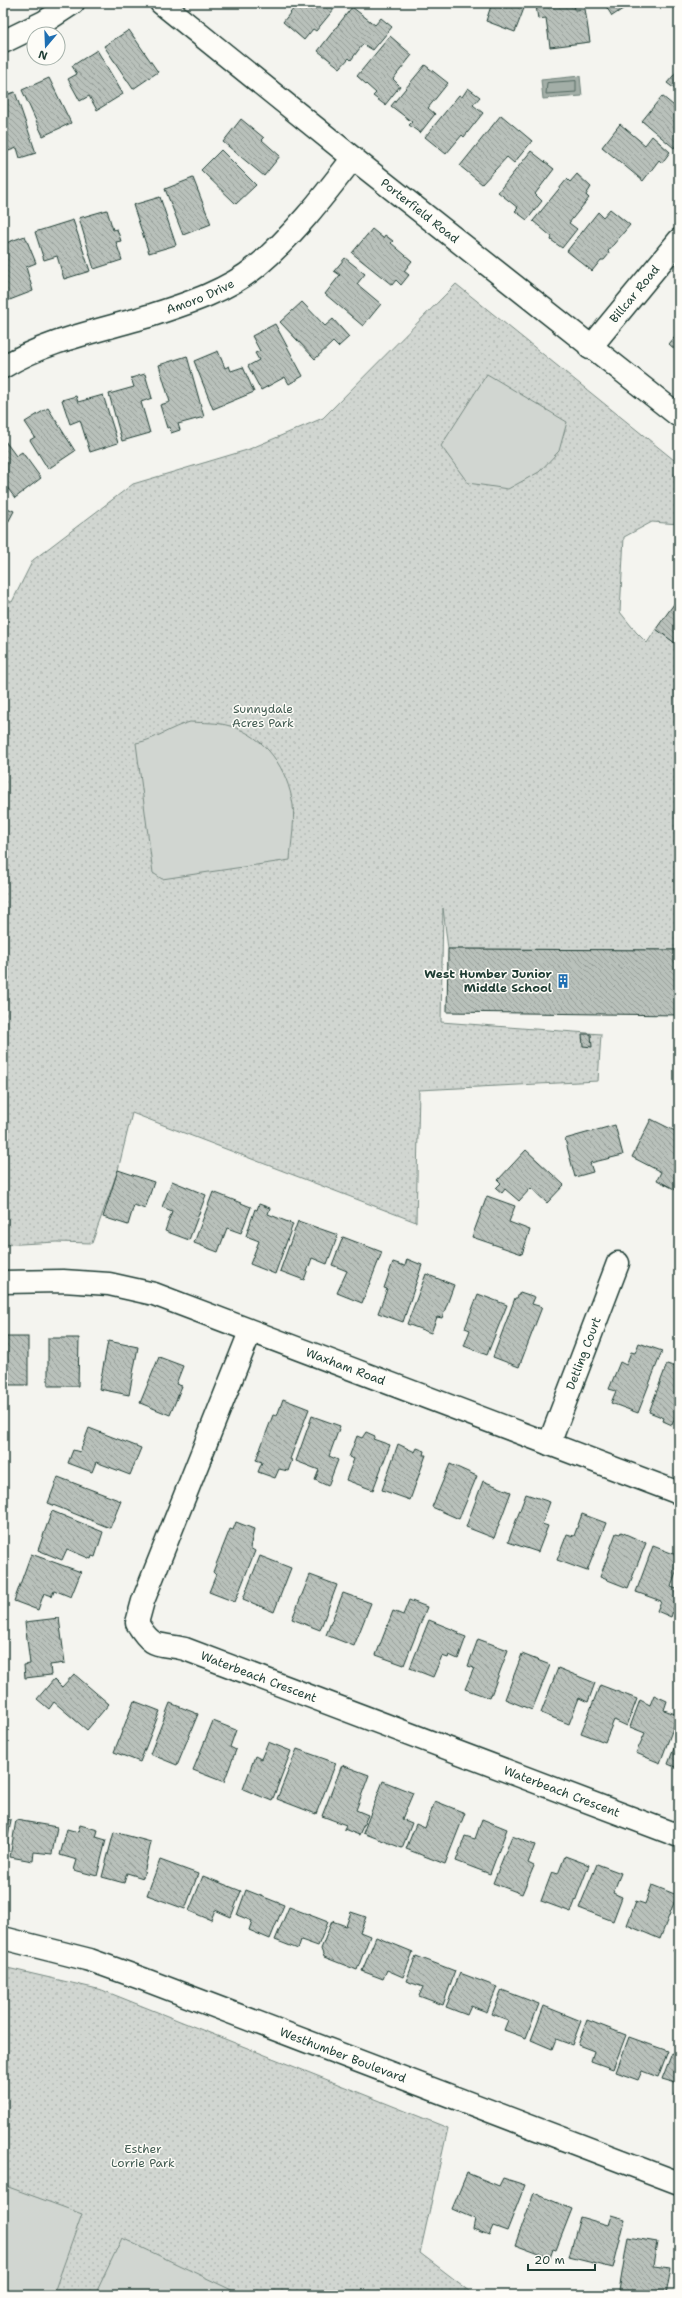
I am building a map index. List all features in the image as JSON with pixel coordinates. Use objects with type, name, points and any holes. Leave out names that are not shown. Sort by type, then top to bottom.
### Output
[{"type":"street","points":[[3,42],[44,22],[73,3]]},
{"type":"street","name":"Porterfield Road","points":[[161,3],[590,348],[679,416]]},
{"type":"street","name":"Amoro Drive","points":[[3,367],[52,345],[156,314],[218,291],[255,268],[289,237],[353,158]]},
{"type":"street","name":"Billcar Road","points":[[590,348],[679,240]]},
{"type":"street","name":"Detling Court","points":[[549,1444],[618,1263]]},
{"type":"street","name":"Waxham Road","points":[[3,1282],[63,1281],[109,1284],[154,1294],[250,1332],[679,1493]]},
{"type":"street","name":"Waterbeach Crescent","points":[[250,1332],[141,1607],[137,1623],[144,1635],[156,1645],[185,1649],[679,1836]]},
{"type":"street","name":"Westhumber Boulevard","points":[[3,1938],[90,1960],[679,2183]]},
{"type":"green space","name":"Sunnydale Acres Park","points":[[456,284],[679,464],[679,524],[652,522],[624,537],[620,612],[647,643],[656,629],[679,646],[679,950],[448,949],[443,908],[441,1022],[601,1034],[598,1081],[419,1090],[416,1222],[132,1113],[118,1170],[92,1243],[56,1242],[3,1245],[3,598],[12,602],[33,560],[133,484],[247,450],[323,418]]},
{"type":"green space","points":[[487,374],[567,422],[559,451],[539,472],[508,489],[468,483],[441,446]]},
{"type":"green space","points":[[190,722],[220,724],[243,731],[264,746],[273,756],[286,779],[293,805],[290,860],[162,879],[153,873],[136,743],[150,739]]},
{"type":"green space","name":"Esther Lorrie Park","points":[[3,1967],[102,1990],[448,2128],[420,2253],[475,2295],[3,2295]]},
{"type":"green space","points":[[3,2185],[82,2214],[53,2295],[3,2295]]},
{"type":"green space","points":[[122,2238],[242,2295],[95,2295]]},
{"type":"water","points":[[580,76],[582,96],[543,99],[541,80]]},
{"type":"building","points":[[298,3],[339,3],[316,31],[313,29],[304,40],[283,22]]},
{"type":"building","points":[[492,3],[526,3],[515,32],[486,21]]},
{"type":"building","points":[[543,3],[574,3],[575,10],[585,9],[590,42],[550,47],[546,18],[538,19],[536,6],[543,5]]},
{"type":"building","points":[[604,3],[632,3],[612,16]]},
{"type":"building","points":[[352,7],[375,25],[381,18],[392,27],[373,50],[363,44],[351,60],[349,58],[340,68],[318,51]]},
{"type":"building","points":[[129,30],[158,72],[133,89],[104,46]]},
{"type":"building","points":[[390,36],[412,55],[393,79],[400,86],[385,105],[373,96],[376,93],[357,76]]},
{"type":"building","points":[[97,50],[123,94],[97,110],[89,96],[80,101],[68,79],[77,74],[72,66]]},
{"type":"building","points":[[425,65],[448,83],[428,108],[435,114],[420,133],[409,125],[412,122],[391,106]]},
{"type":"building","points":[[679,69],[679,92],[667,83]]},
{"type":"building","points":[[49,78],[71,123],[43,136],[22,90]]},
{"type":"building","points":[[468,88],[480,97],[473,105],[483,113],[464,137],[462,135],[446,154],[425,137],[459,95],[462,97]]},
{"type":"building","points":[[15,92],[36,153],[20,158],[17,148],[3,153],[3,96]]},
{"type":"building","points":[[662,96],[679,110],[679,142],[674,148],[642,121]]},
{"type":"building","points":[[501,115],[532,141],[514,163],[507,157],[482,184],[460,166]]},
{"type":"building","points":[[241,119],[264,138],[262,140],[280,156],[264,176],[223,142]]},
{"type":"building","points":[[620,124],[645,145],[652,136],[670,152],[662,163],[659,160],[643,181],[602,147]]},
{"type":"building","points":[[221,150],[256,185],[236,204],[201,170]]},
{"type":"building","points":[[531,151],[554,169],[535,194],[542,201],[527,220],[515,211],[518,208],[498,192]]},
{"type":"building","points":[[577,174],[591,187],[586,195],[589,198],[569,223],[577,229],[562,248],[551,240],[552,237],[533,221],[567,179],[570,182]]},
{"type":"building","points":[[193,178],[211,224],[183,235],[165,189]]},
{"type":"building","points":[[160,197],[176,245],[149,253],[133,205]]},
{"type":"building","points":[[610,209],[630,225],[608,251],[609,254],[604,260],[601,260],[592,271],[567,251],[598,212],[603,217]]},
{"type":"building","points":[[107,210],[113,230],[117,229],[121,241],[116,242],[122,260],[94,269],[79,218]]},
{"type":"building","points":[[73,220],[90,271],[64,279],[57,256],[44,260],[35,232]]},
{"type":"building","points":[[372,229],[383,238],[385,235],[393,241],[391,243],[412,261],[404,271],[409,275],[401,285],[396,280],[392,285],[352,253]]},
{"type":"building","points":[[25,236],[36,263],[26,267],[33,291],[7,301],[3,290],[3,244]]},
{"type":"building","points":[[345,258],[365,274],[357,284],[381,304],[363,326],[325,294],[340,275],[334,271]]},
{"type":"building","points":[[302,302],[325,326],[333,319],[349,337],[338,347],[333,342],[315,359],[280,322]]},
{"type":"building","points":[[275,324],[303,376],[289,384],[285,377],[261,390],[248,366],[259,360],[255,353],[260,351],[252,336]]},
{"type":"building","points":[[679,332],[679,353],[669,344]]},
{"type":"building","points":[[218,351],[225,368],[229,366],[231,371],[243,367],[254,392],[213,409],[194,361]]},
{"type":"building","points":[[187,356],[204,417],[178,424],[180,430],[171,433],[170,427],[167,428],[160,405],[170,402],[159,365]]},
{"type":"building","points":[[145,374],[152,398],[141,402],[150,433],[122,441],[109,394],[134,387],[131,378]]},
{"type":"building","points":[[103,395],[118,443],[90,452],[80,420],[70,424],[62,400],[76,396],[78,402]]},
{"type":"building","points":[[48,408],[75,451],[48,469],[30,440],[35,437],[25,422]]},
{"type":"building","points":[[5,441],[16,456],[22,452],[41,478],[15,498],[3,482]]},
{"type":"building","points":[[3,506],[14,511],[3,532]]},
{"type":"building","points":[[679,597],[679,646],[656,629]]},
{"type":"building","name":"West Humber Junior Middle School","points":[[448,949],[679,950],[679,1015],[447,1012]]},
{"type":"building","points":[[582,1034],[591,1034],[592,1047],[583,1046]]},
{"type":"building","points":[[651,1119],[679,1133],[679,1184],[676,1190],[657,1180],[661,1172],[632,1157]]},
{"type":"building","points":[[615,1125],[623,1155],[590,1163],[593,1172],[575,1177],[565,1139]]},
{"type":"building","points":[[526,1150],[564,1185],[547,1203],[531,1188],[519,1201],[505,1189],[502,1193],[496,1188],[501,1183],[498,1180]]},
{"type":"building","points":[[118,1170],[154,1182],[145,1209],[134,1205],[128,1225],[103,1217]]},
{"type":"building","points":[[172,1181],[206,1195],[189,1240],[165,1231],[172,1211],[162,1207]]},
{"type":"building","points":[[213,1192],[251,1207],[241,1233],[227,1228],[218,1252],[194,1243]]},
{"type":"building","points":[[487,1196],[515,1206],[509,1222],[530,1230],[522,1254],[472,1237]]},
{"type":"building","points":[[259,1204],[270,1208],[268,1214],[293,1224],[275,1274],[250,1264],[259,1241],[246,1236],[255,1209],[257,1210]]},
{"type":"building","points":[[298,1221],[338,1235],[327,1264],[312,1258],[304,1280],[280,1271]]},
{"type":"building","points":[[343,1237],[382,1252],[362,1303],[337,1293],[347,1271],[332,1265]]},
{"type":"building","points":[[407,1259],[422,1265],[403,1322],[378,1313],[387,1289],[384,1288],[393,1262],[405,1266]]},
{"type":"building","points":[[426,1274],[454,1285],[442,1318],[437,1317],[431,1333],[407,1324]]},
{"type":"building","points":[[520,1292],[535,1297],[532,1304],[542,1307],[519,1367],[493,1357],[515,1298],[517,1298]]},
{"type":"building","points":[[478,1294],[507,1305],[487,1355],[464,1346],[470,1330],[465,1328]]},
{"type":"building","points":[[3,1337],[28,1337],[28,1385],[3,1385]]},
{"type":"building","points":[[48,1338],[79,1338],[78,1386],[48,1386]]},
{"type":"building","points":[[108,1341],[138,1347],[129,1395],[99,1389]]},
{"type":"building","points":[[639,1343],[662,1351],[638,1413],[611,1403],[616,1391],[609,1389],[620,1362],[626,1365],[631,1352],[635,1353]]},
{"type":"building","points":[[159,1357],[183,1366],[176,1384],[182,1386],[170,1415],[140,1403]]},
{"type":"building","points":[[667,1364],[679,1368],[679,1408],[672,1425],[663,1421],[664,1418],[649,1412]]},
{"type":"building","points":[[283,1399],[309,1409],[290,1459],[292,1460],[288,1471],[279,1469],[275,1478],[258,1472],[262,1462],[256,1460],[273,1415],[277,1416]]},
{"type":"building","points":[[312,1416],[340,1426],[329,1456],[338,1460],[328,1486],[315,1480],[319,1470],[296,1461]]},
{"type":"building","points":[[89,1428],[141,1448],[130,1475],[96,1462],[92,1472],[68,1463],[73,1450],[80,1452]]},
{"type":"building","points":[[366,1432],[375,1436],[373,1439],[390,1445],[373,1490],[346,1480],[354,1459],[349,1457],[357,1436],[362,1438]]},
{"type":"building","points":[[398,1444],[415,1452],[417,1448],[425,1451],[424,1455],[426,1455],[410,1500],[382,1490]]},
{"type":"building","points":[[450,1464],[477,1476],[459,1519],[432,1507]]},
{"type":"building","points":[[58,1477],[121,1501],[110,1528],[48,1503]]},
{"type":"building","points":[[483,1481],[511,1492],[494,1538],[466,1527]]},
{"type":"building","points":[[526,1494],[550,1502],[542,1524],[548,1526],[538,1552],[508,1542]]},
{"type":"building","points":[[52,1511],[103,1532],[95,1557],[92,1556],[91,1559],[67,1549],[62,1560],[38,1550]]},
{"type":"building","points":[[582,1514],[606,1523],[587,1571],[557,1560],[567,1534],[574,1536]]},
{"type":"building","points":[[236,1522],[254,1529],[250,1548],[255,1551],[235,1602],[209,1592],[216,1575],[213,1572],[230,1529],[233,1530]]},
{"type":"building","points":[[621,1532],[646,1543],[628,1588],[600,1577],[616,1533],[620,1534]]},
{"type":"building","points":[[653,1546],[679,1556],[679,1564],[671,1587],[679,1590],[679,1594],[671,1617],[657,1611],[661,1601],[636,1592]]},
{"type":"building","points":[[31,1554],[81,1572],[71,1597],[54,1590],[52,1596],[44,1593],[38,1610],[14,1601]]},
{"type":"building","points":[[260,1556],[291,1568],[274,1612],[243,1599]]},
{"type":"building","points":[[310,1575],[337,1585],[320,1630],[292,1619]]},
{"type":"building","points":[[343,1593],[371,1603],[354,1646],[326,1635]]},
{"type":"building","points":[[409,1600],[427,1607],[404,1665],[376,1655],[393,1611],[403,1615]]},
{"type":"building","points":[[59,1618],[65,1663],[50,1665],[51,1675],[25,1678],[24,1665],[30,1664],[25,1622]]},
{"type":"building","points":[[429,1620],[459,1632],[458,1634],[466,1637],[458,1659],[449,1655],[448,1658],[442,1656],[433,1677],[410,1668]]},
{"type":"building","points":[[478,1639],[508,1650],[490,1698],[465,1689],[474,1668],[468,1666]]},
{"type":"building","points":[[522,1654],[550,1665],[532,1710],[505,1699]]},
{"type":"building","points":[[558,1668],[595,1683],[588,1702],[579,1698],[569,1724],[541,1713]]},
{"type":"building","points":[[74,1674],[109,1704],[87,1730],[54,1702],[49,1709],[37,1699],[54,1679],[62,1687]]},
{"type":"building","points":[[600,1685],[637,1699],[627,1726],[614,1720],[605,1742],[581,1733]]},
{"type":"building","points":[[654,1695],[667,1701],[664,1710],[678,1715],[660,1763],[636,1753],[645,1733],[630,1727],[640,1700],[650,1705]]},
{"type":"building","points":[[134,1701],[160,1711],[140,1762],[114,1752]]},
{"type":"building","points":[[170,1703],[198,1714],[177,1765],[150,1754]]},
{"type":"building","points":[[213,1721],[236,1730],[230,1747],[236,1750],[224,1782],[193,1770]]},
{"type":"building","points":[[679,1735],[679,1769],[668,1764]]},
{"type":"building","points":[[268,1742],[291,1751],[272,1801],[243,1789],[255,1756],[261,1759]]},
{"type":"building","points":[[297,1749],[336,1763],[316,1814],[277,1799]]},
{"type":"building","points":[[342,1765],[369,1775],[356,1810],[368,1815],[359,1835],[344,1829],[346,1825],[322,1816]]},
{"type":"building","points":[[383,1781],[413,1793],[402,1819],[412,1823],[402,1848],[363,1833]]},
{"type":"building","points":[[435,1801],[465,1813],[445,1864],[406,1849],[416,1824],[425,1828]]},
{"type":"building","points":[[3,1818],[11,1820],[5,1856],[3,1856]]},
{"type":"building","points":[[482,1819],[507,1829],[490,1874],[456,1861],[465,1836],[475,1839]]},
{"type":"building","points":[[16,1820],[57,1827],[52,1854],[34,1852],[33,1861],[10,1857]]},
{"type":"building","points":[[80,1825],[98,1830],[96,1837],[106,1840],[97,1876],[74,1870],[77,1860],[60,1855],[67,1829],[78,1832]]},
{"type":"building","points":[[114,1832],[151,1842],[143,1878],[127,1873],[124,1883],[102,1877]]},
{"type":"building","points":[[512,1836],[535,1845],[528,1863],[534,1866],[522,1894],[493,1883]]},
{"type":"building","points":[[565,1856],[589,1865],[571,1912],[541,1901],[552,1872],[558,1874]]},
{"type":"building","points":[[160,1860],[198,1874],[185,1909],[147,1895]]},
{"type":"building","points":[[597,1864],[621,1873],[613,1893],[622,1897],[613,1921],[579,1908]]},
{"type":"building","points":[[203,1876],[241,1891],[231,1917],[215,1910],[211,1920],[189,1911]]},
{"type":"building","points":[[652,1885],[677,1895],[660,1939],[627,1925],[636,1901],[645,1904]]},
{"type":"building","points":[[246,1890],[284,1905],[270,1939],[249,1930],[252,1921],[237,1915]]},
{"type":"building","points":[[289,1907],[328,1922],[318,1946],[301,1940],[298,1949],[275,1940]]},
{"type":"building","points":[[351,1912],[366,1917],[360,1932],[370,1936],[357,1970],[324,1957],[321,1949],[332,1921],[346,1926]]},
{"type":"building","points":[[376,1937],[413,1952],[403,1977],[387,1970],[383,1979],[362,1971]]},
{"type":"building","points":[[679,1937],[679,1954],[673,1951]]},
{"type":"building","points":[[416,1956],[455,1971],[443,2005],[419,1996],[423,1987],[406,1981]]},
{"type":"building","points":[[460,1973],[497,1987],[487,2012],[471,2006],[467,2015],[446,2007]]},
{"type":"building","points":[[502,1990],[539,2004],[526,2038],[504,2030],[508,2020],[492,2014]]},
{"type":"building","points":[[544,2006],[581,2021],[572,2045],[556,2039],[552,2049],[531,2040]]},
{"type":"building","points":[[587,2020],[626,2035],[613,2069],[591,2061],[594,2051],[578,2045]]},
{"type":"building","points":[[629,2037],[668,2051],[658,2077],[642,2071],[638,2080],[616,2072]]},
{"type":"building","points":[[672,2053],[679,2056],[679,2084],[662,2079]]},
{"type":"building","points":[[679,2084],[679,2096],[675,2095]]},
{"type":"building","points":[[467,2173],[499,2186],[503,2178],[525,2185],[507,2231],[493,2226],[489,2235],[473,2229],[475,2219],[452,2209]]},
{"type":"building","points":[[534,2193],[572,2209],[556,2250],[553,2249],[550,2258],[515,2245]]},
{"type":"building","points":[[611,2216],[625,2220],[613,2268],[569,2257],[580,2217],[608,2225]]},
{"type":"building","points":[[628,2237],[657,2242],[653,2266],[671,2268],[666,2295],[642,2295],[619,2291]]},
{"type":"place","name":"West Humber Junior Middle School","points":[[563,981]]}]
